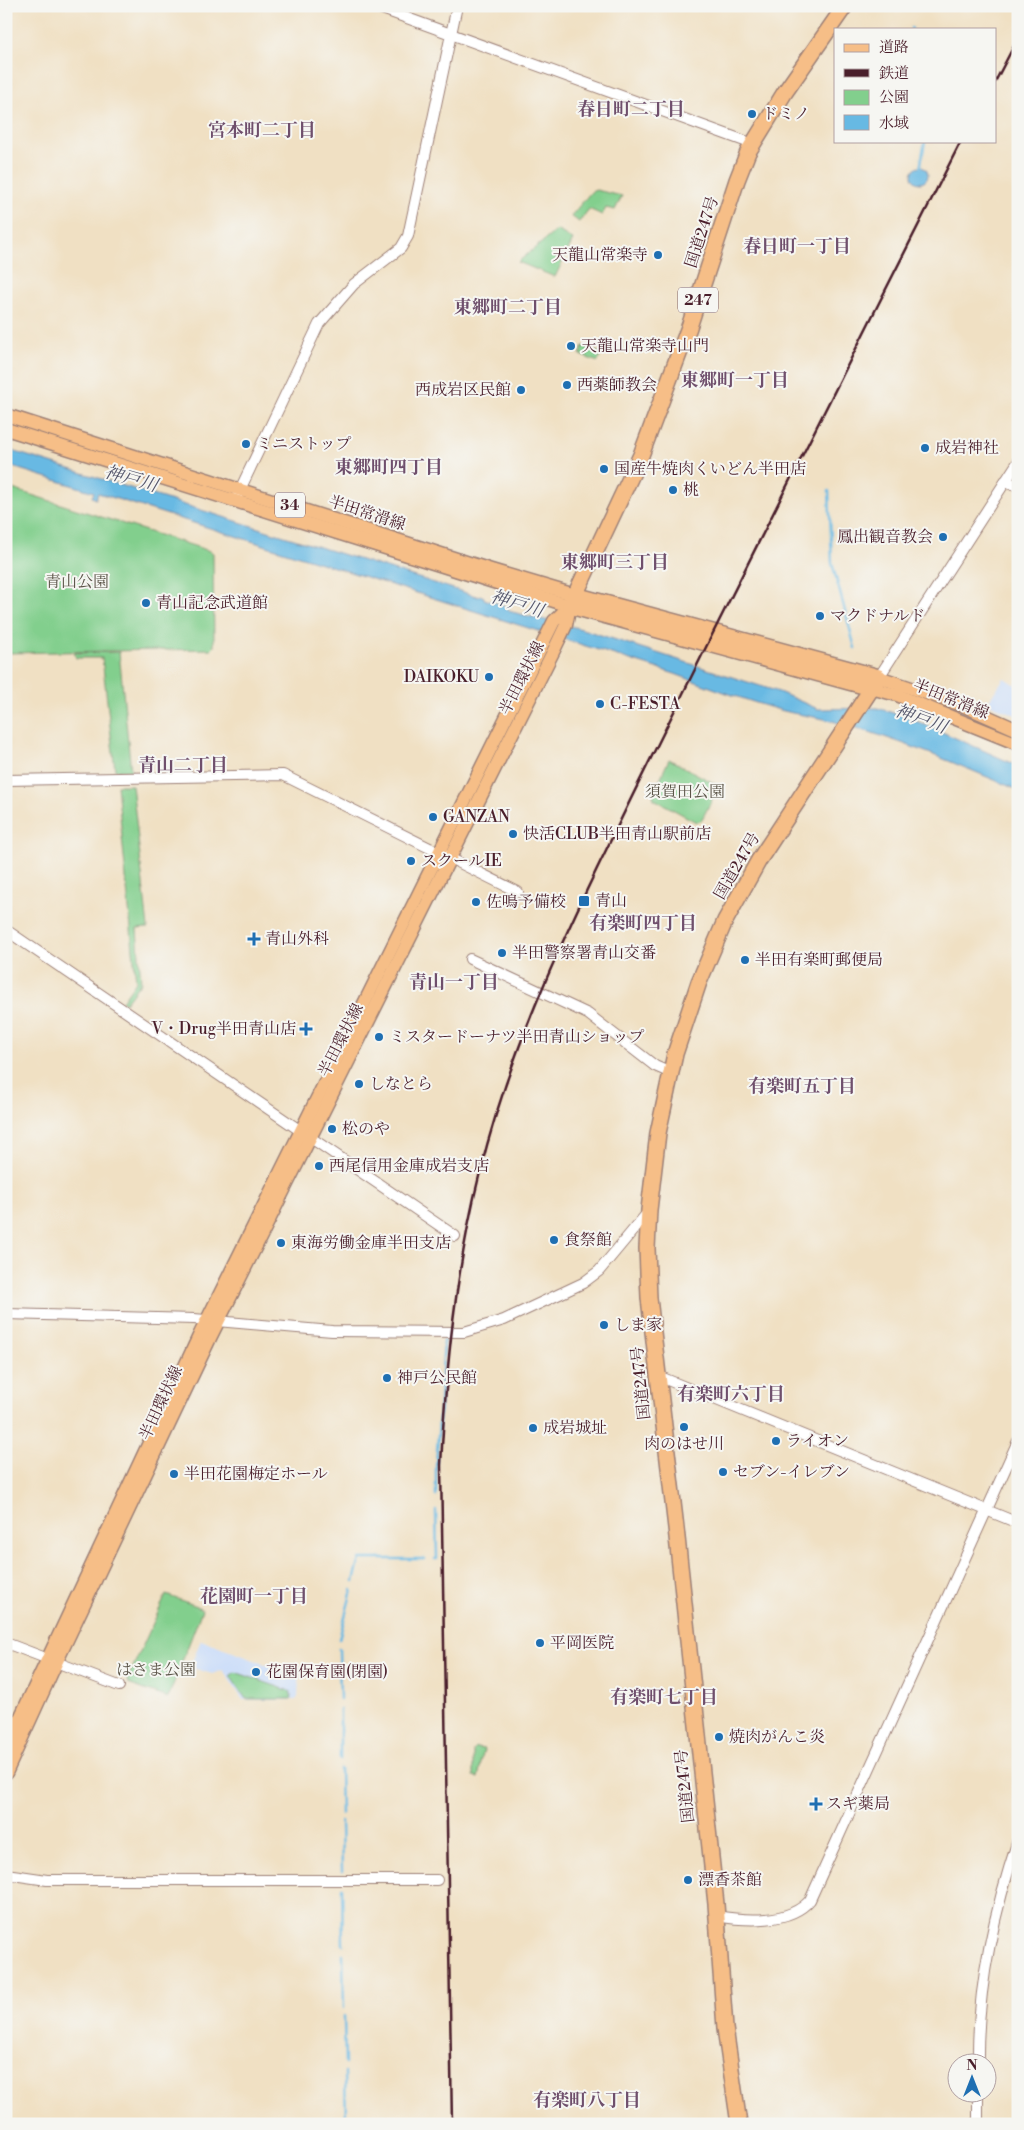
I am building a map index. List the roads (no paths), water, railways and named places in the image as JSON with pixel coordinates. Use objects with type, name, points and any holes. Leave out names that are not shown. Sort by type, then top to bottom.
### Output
[{"type":"highway","name":"国道247号","points":[[572,600],[641,455],[689,327],[737,180],[753,144],[785,92],[846,6]]},
{"type":"highway","points":[[572,600],[875,682]]},
{"type":"highway","name":"国道247号","points":[[739,2124],[725,2028],[716,1916],[648,1276],[649,1210],[658,1133],[671,1073],[699,982],[725,921],[759,860],[875,682]]},
{"type":"main road","name":"半田常滑線","points":[[6,415],[237,496]]},
{"type":"main road","name":"半田常滑線","points":[[6,428],[237,496],[572,600]]},
{"type":"main road","name":"半田環状線","points":[[6,1748],[52,1659],[212,1321],[572,600]]},
{"type":"main road","name":"半田常滑線","points":[[875,682],[964,706],[1018,730]]},
{"type":"main road","name":"半田常滑線","points":[[875,682],[906,699],[1018,744]]},
{"type":"main road","name":"半田環状線","points":[[6,1774],[52,1659]]},
{"type":"street","points":[[374,6],[451,36],[753,144]]},
{"type":"street","points":[[237,496],[318,324],[354,284],[401,248],[408,236],[457,6]]},
{"type":"street","points":[[875,682],[1018,462]]},
{"type":"street","points":[[1005,481],[1018,486]]},
{"type":"street","points":[[6,780],[283,775],[518,892]]},
{"type":"street","points":[[6,930],[455,1236]]},
{"type":"street","points":[[470,959],[588,1014],[655,1066],[671,1073]]},
{"type":"street","points":[[6,1314],[212,1321],[348,1331],[464,1332],[486,1327],[583,1283],[599,1271],[649,1210]]},
{"type":"street","points":[[658,1376],[1018,1523]]},
{"type":"street","points":[[716,1916],[729,1918],[778,1917],[803,1908],[810,1900],[1018,1440]]},
{"type":"street","points":[[6,1643],[119,1686]]},
{"type":"street","points":[[978,2052],[980,2010],[988,1950],[998,1904],[1018,1840]]},
{"type":"street","points":[[6,1874],[47,1880],[437,1880]]},
{"type":"street","points":[[978,2102],[978,2124]]},
{"type":"water","points":[[920,167],[926,169],[928,175],[926,181],[920,183],[914,181],[912,175],[914,169]]},
{"type":"water","points":[[6,449],[479,597],[480,595],[484,599],[503,605],[512,612],[582,629],[779,692],[818,709],[877,708],[903,716],[1018,766],[1018,790],[879,735],[826,719],[786,712],[675,674],[98,493],[96,499],[92,497],[94,492],[6,465]]},
{"type":"waterway","points":[[920,169],[925,142]]},
{"type":"waterway","points":[[829,491],[832,563],[855,648]]},
{"type":"waterway","points":[[436,1496],[444,1341]]},
{"type":"waterway","points":[[435,1559],[437,1559],[436,1511]]},
{"type":"waterway","points":[[354,1581],[360,1559],[425,1559]]},
{"type":"waterway","points":[[339,1639],[352,1590]]},
{"type":"waterway","points":[[339,1648],[340,1699]]},
{"type":"waterway","points":[[340,1710],[340,1760]]},
{"type":"waterway","points":[[340,1769],[341,1814]]},
{"type":"waterway","points":[[341,1822],[342,1871]]},
{"type":"waterway","points":[[342,1888],[343,1945]]},
{"type":"waterway","points":[[343,1954],[344,2008]]},
{"type":"waterway","points":[[344,2016],[345,2063]]},
{"type":"waterway","points":[[345,2072],[346,2124]]},
{"type":"railway","points":[[996,80],[1018,38]]},
{"type":"railway","points":[[452,2124],[441,1465],[453,1318],[464,1245],[480,1172],[491,1130],[519,1046],[571,924],[714,631],[960,142]]},
{"type":"place","name":"ドミノ","points":[[752,114]]},
{"type":"place","name":"天龍山常楽寺","points":[[658,255]]},
{"type":"place","name":"天龍山常楽寺山門","points":[[571,346]]},
{"type":"place","name":"西薬師教会","points":[[567,385]]},
{"type":"place","name":"西成岩区民館","points":[[521,390]]},
{"type":"place","name":"ミニストップ","points":[[246,444]]},
{"type":"place","name":"成岩神社","points":[[925,448]]},
{"type":"place","name":"国産牛焼肉くいどん半田店","points":[[604,469]]},
{"type":"place","name":"桃","points":[[673,490]]},
{"type":"place","name":"鳳出観音教会","points":[[943,537]]},
{"type":"place","name":"青山記念武道館","points":[[146,603]]},
{"type":"place","name":"マクドナルド","points":[[820,616]]},
{"type":"place","name":"DAIKOKU","points":[[489,677]]},
{"type":"place","name":"C-FESTA","points":[[600,704]]},
{"type":"place","name":"GANZAN","points":[[433,817]]},
{"type":"place","name":"快活CLUB半田青山駅前店","points":[[513,834]]},
{"type":"place","name":"スクールIE","points":[[411,861]]},
{"type":"place","name":"青山","points":[[584,901]]},
{"type":"place","name":"佐鳴予備校","points":[[476,902]]},
{"type":"place","name":"青山外科","points":[[254,939]]},
{"type":"place","name":"半田警察署青山交番","points":[[502,953]]},
{"type":"place","name":"半田有楽町郵便局","points":[[745,960]]},
{"type":"place","name":"V・Drug半田青山店","points":[[306,1029]]},
{"type":"place","name":"ミスタードーナツ半田青山ショップ","points":[[379,1037]]},
{"type":"place","name":"しなとら","points":[[359,1084]]},
{"type":"place","name":"松のや","points":[[332,1129]]},
{"type":"place","name":"西尾信用金庫成岩支店","points":[[319,1166]]},
{"type":"place","name":"食祭館","points":[[554,1240]]},
{"type":"place","name":"東海労働金庫半田支店","points":[[281,1243]]},
{"type":"place","name":"しま家","points":[[604,1325]]},
{"type":"place","name":"神戸公民館","points":[[387,1378]]},
{"type":"place","name":"肉のはせ川","points":[[684,1427]]},
{"type":"place","name":"成岩城址","points":[[533,1428]]},
{"type":"place","name":"ライオン","points":[[776,1441]]},
{"type":"place","name":"セブン-イレブン","points":[[723,1472]]},
{"type":"place","name":"半田花園梅定ホール","points":[[174,1474]]},
{"type":"place","name":"平岡医院","points":[[540,1643]]},
{"type":"place","name":"花園保育園(閉園)","points":[[256,1672]]},
{"type":"place","name":"焼肉がんこ炎","points":[[719,1737]]},
{"type":"place","name":"スギ薬局","points":[[816,1804]]},
{"type":"place","name":"漂香茶館","points":[[688,1880]]},
{"type":"district","name":"春日町二丁目","points":[[631,109]]},
{"type":"district","name":"宮本町二丁目","points":[[262,130]]},
{"type":"district","name":"春日町一丁目","points":[[797,246]]},
{"type":"district","name":"東郷町二丁目","points":[[508,307]]},
{"type":"district","name":"東郷町一丁目","points":[[735,380]]},
{"type":"district","name":"東郷町四丁目","points":[[389,467]]},
{"type":"district","name":"東郷町三丁目","points":[[615,562]]},
{"type":"district","name":"青山二丁目","points":[[183,765]]},
{"type":"district","name":"有楽町四丁目","points":[[643,923]]},
{"type":"district","name":"青山一丁目","points":[[454,982]]},
{"type":"district","name":"有楽町五丁目","points":[[802,1086]]},
{"type":"district","name":"有楽町六丁目","points":[[731,1394]]},
{"type":"district","name":"花園町一丁目","points":[[254,1596]]},
{"type":"district","name":"有楽町七丁目","points":[[664,1697]]},
{"type":"district","name":"有楽町八丁目","points":[[587,2100]]},
{"type":"water label","name":"神戸川","points":[[131,479]]},
{"type":"water label","name":"神戸川","points":[[517,604]]},
{"type":"water label","name":"神戸川","points":[[921,719]]},
{"type":"park label","name":"青山公園","points":[[77,582]]},
{"type":"park label","name":"須賀田公園","points":[[685,792]]},
{"type":"park label","name":"はさま公園","points":[[156,1670]]}]
